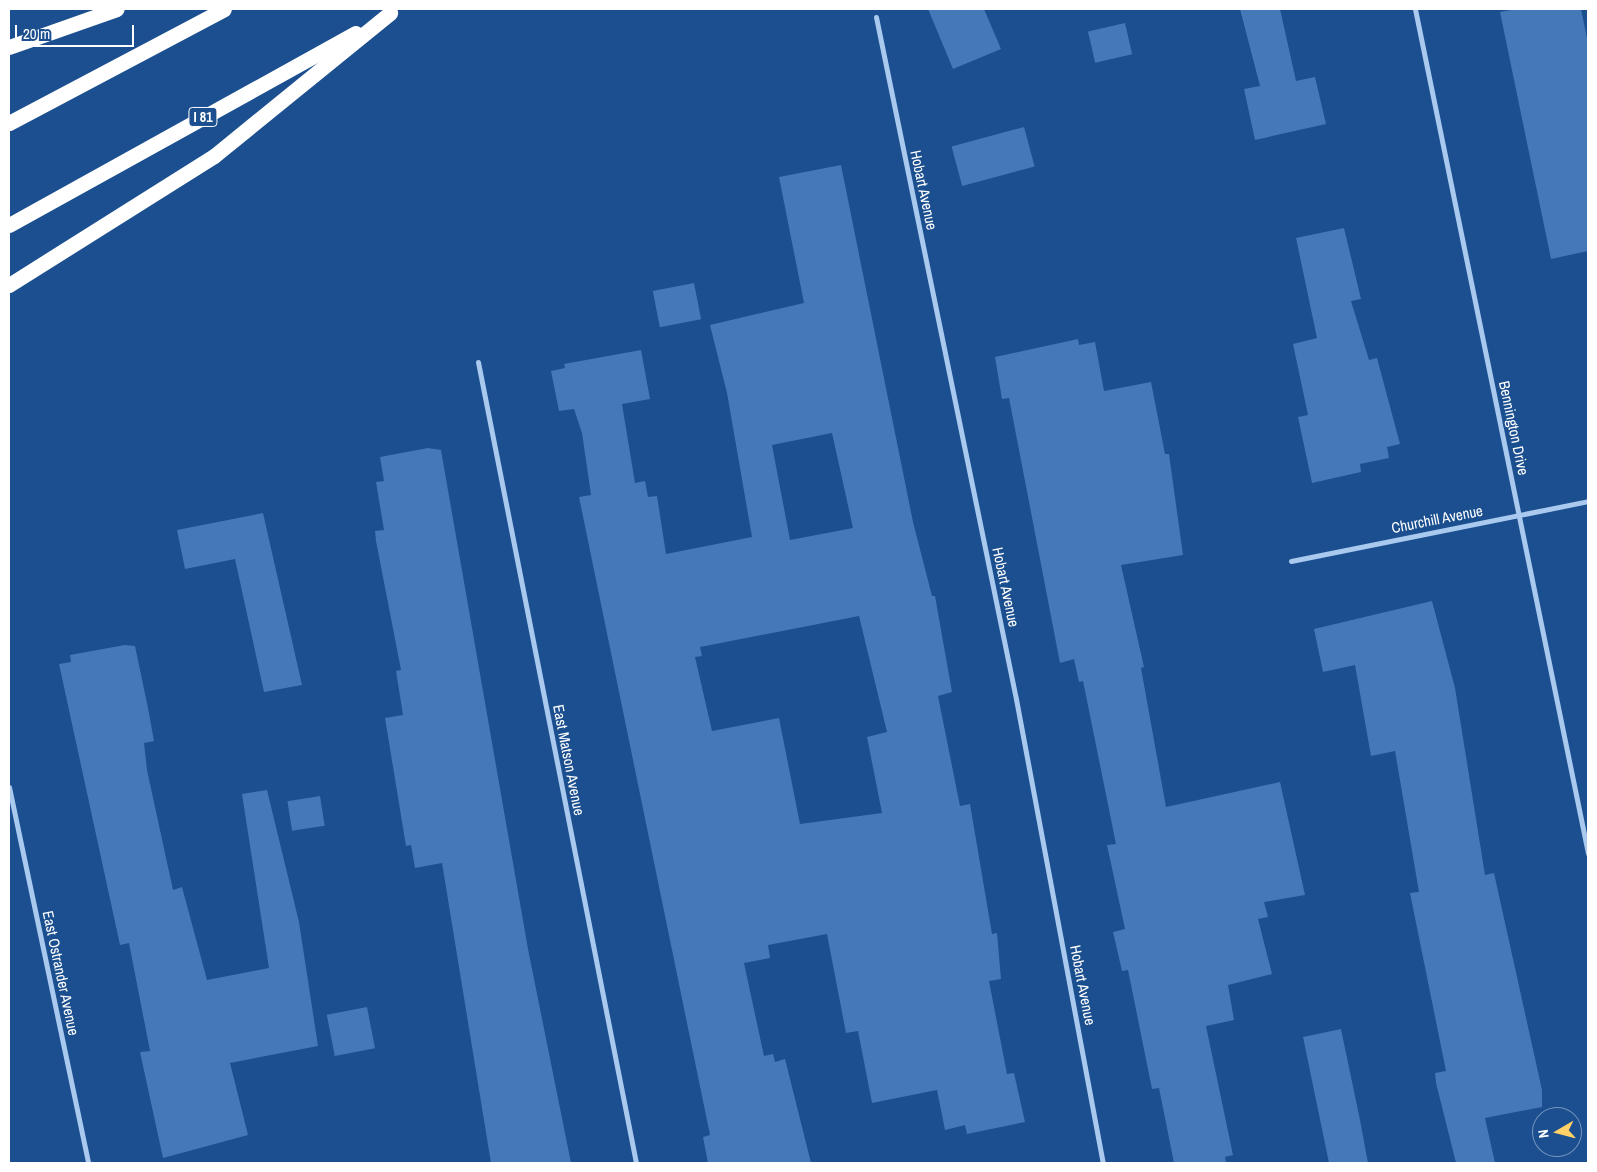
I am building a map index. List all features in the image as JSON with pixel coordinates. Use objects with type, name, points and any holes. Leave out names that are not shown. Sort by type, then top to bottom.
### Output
[{"type":"highway","points":[[9,47],[117,9]]},
{"type":"highway","points":[[9,123],[224,9]]},
{"type":"highway","points":[[9,285],[214,156],[394,11]]},
{"type":"highway","name":"I 81","points":[[9,225],[394,11]]},
{"type":"street","name":"Bennington Drive","points":[[1415,9],[1588,853]]},
{"type":"street","name":"Hobart Avenue","points":[[876,17],[1016,699],[1103,1163]]},
{"type":"street","name":"East Matson Avenue","points":[[478,362],[636,1163]]},
{"type":"street","name":"Churchill Avenue","points":[[1291,561],[1588,501]]},
{"type":"street","name":"East Ostrander Avenue","points":[[9,788],[88,1163]]},
{"type":"building","points":[[928,9],[984,9],[1001,49],[953,69]]},
{"type":"building","points":[[1240,9],[1280,9],[1296,81],[1315,77],[1326,124],[1255,140],[1244,89],[1260,86]]},
{"type":"building","points":[[1516,9],[1581,9],[1588,43],[1588,251],[1551,259],[1500,12]]},
{"type":"building","points":[[1125,23],[1132,54],[1095,63],[1088,32]]},
{"type":"building","points":[[1024,127],[1035,167],[962,186],[952,146]]},
{"type":"building","points":[[841,165],[913,522],[932,596],[935,596],[952,692],[938,696],[960,806],[970,804],[992,934],[997,933],[1001,979],[989,981],[1007,1074],[1014,1073],[1025,1122],[967,1134],[965,1125],[945,1130],[937,1090],[872,1103],[858,1031],[846,1033],[827,934],[768,945],[770,958],[744,963],[764,1056],[773,1054],[775,1062],[785,1059],[811,1163],[708,1163],[703,1137],[710,1135],[579,497],[591,495],[582,433],[574,409],[559,411],[551,371],[565,368],[564,364],[641,350],[650,399],[622,404],[635,483],[645,481],[648,497],[657,496],[666,554],[752,537],[727,393],[710,325],[804,303],[779,177]],"holes":[[[832,433],[853,528],[790,540],[772,445]],[[859,616],[887,732],[867,737],[882,813],[800,824],[779,718],[712,731],[695,657],[702,656],[700,647]]]},
{"type":"building","points":[[1344,228],[1361,299],[1351,301],[1369,360],[1377,358],[1400,444],[1387,447],[1389,458],[1360,464],[1361,472],[1312,483],[1298,417],[1308,415],[1293,344],[1317,338],[1296,238]]},
{"type":"building","points":[[694,283],[701,319],[660,327],[653,291]]},
{"type":"building","points":[[1078,339],[1079,345],[1095,342],[1104,391],[1151,382],[1165,454],[1169,454],[1183,555],[1121,565],[1144,667],[1141,668],[1166,807],[1280,782],[1305,895],[1264,902],[1268,917],[1258,919],[1272,974],[1228,985],[1234,1020],[1206,1026],[1233,1155],[1225,1157],[1226,1163],[1174,1163],[1159,1088],[1152,1089],[1128,970],[1122,971],[1113,932],[1125,929],[1107,845],[1116,844],[1083,681],[1079,682],[1074,659],[1060,663],[1009,398],[1002,399],[995,357]]},
{"type":"building","points":[[428,448],[441,450],[528,949],[571,1163],[491,1163],[442,863],[415,868],[411,845],[406,846],[385,718],[403,715],[396,671],[401,670],[376,541],[375,531],[384,530],[376,482],[384,481],[380,457]]},
{"type":"building","points":[[263,513],[302,685],[264,692],[235,559],[185,569],[177,530]]},
{"type":"building","points":[[1432,601],[1455,688],[1485,875],[1494,873],[1542,1090],[1542,1107],[1532,1107],[1532,1109],[1485,1118],[1495,1163],[1456,1163],[1436,1083],[1435,1073],[1446,1071],[1410,893],[1419,892],[1395,751],[1371,756],[1355,665],[1323,672],[1314,629]]},
{"type":"building","points":[[125,645],[135,646],[148,708],[154,741],[144,743],[147,770],[173,890],[182,887],[207,980],[269,968],[242,794],[267,790],[299,922],[318,1046],[230,1063],[248,1135],[163,1158],[140,1052],[150,1051],[129,943],[120,945],[59,664],[71,662],[70,655]]},
{"type":"building","points":[[320,796],[325,826],[292,831],[287,801]]},
{"type":"building","points":[[367,1007],[375,1048],[335,1056],[327,1015]]},
{"type":"building","points":[[1341,1029],[1368,1163],[1329,1163],[1303,1037]]}]
